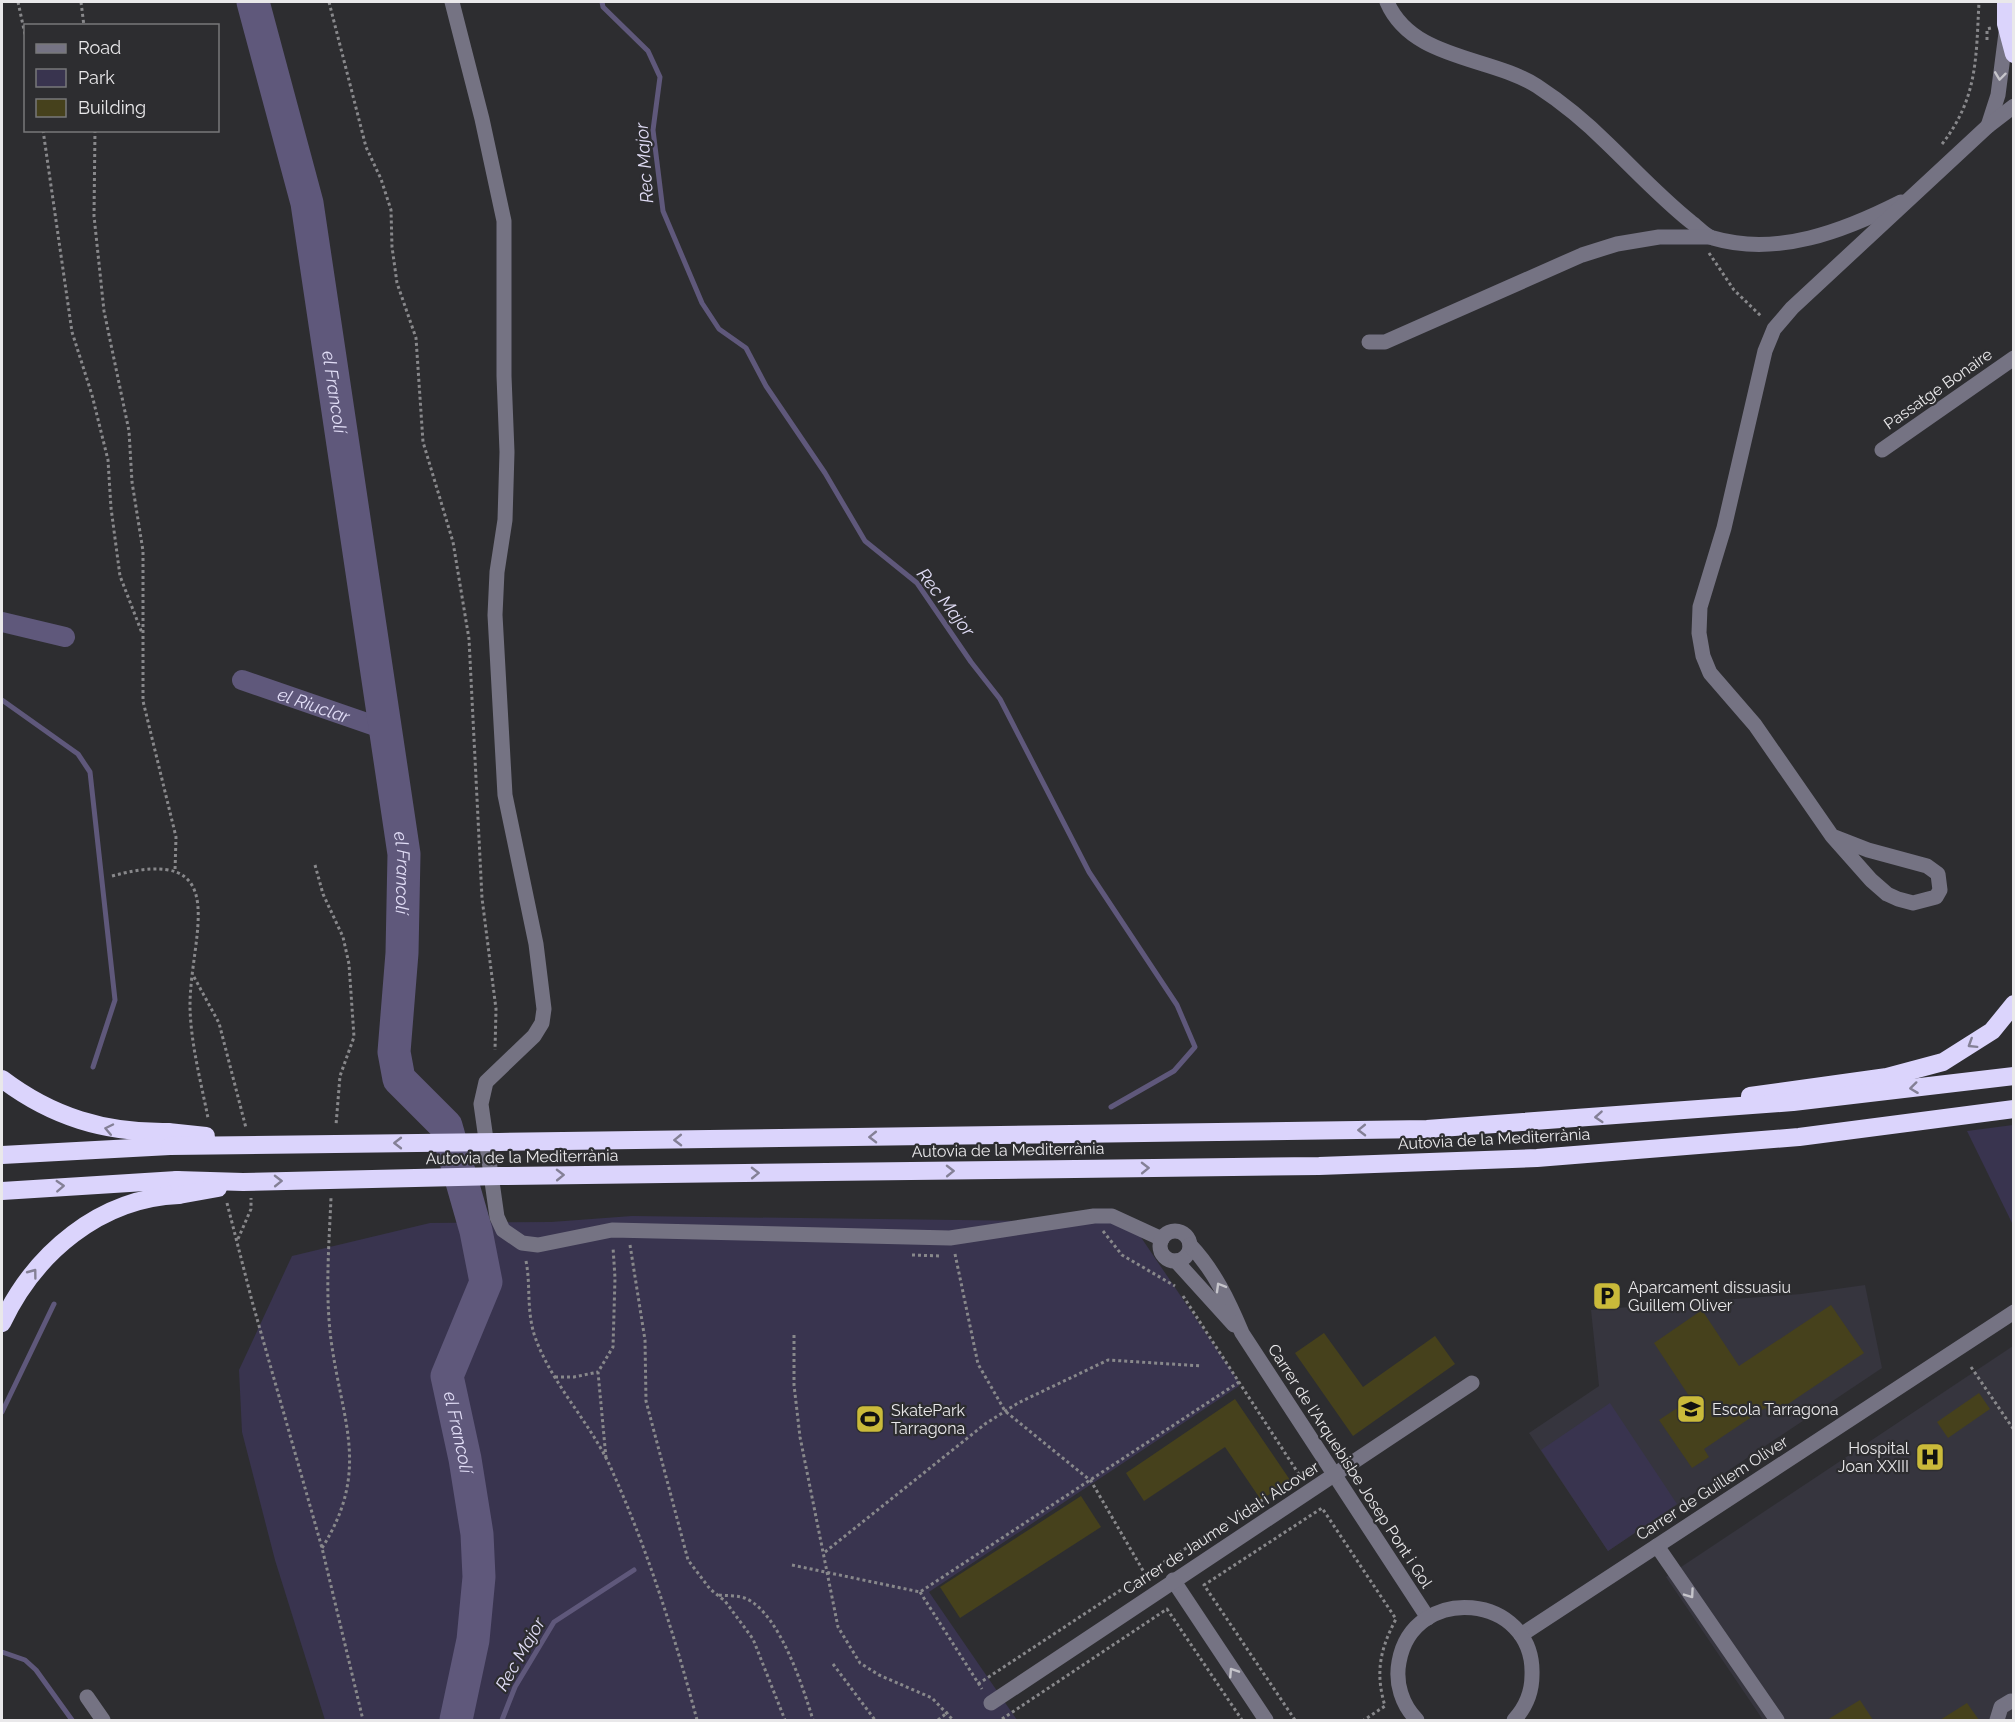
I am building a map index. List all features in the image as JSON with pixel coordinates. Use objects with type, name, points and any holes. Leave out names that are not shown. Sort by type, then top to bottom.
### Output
[{"type":"highway","points":[[2006,2],[2006,24],[2013,54]]},
{"type":"highway","points":[[1657,1112],[1791,1088],[1887,1077],[1943,1062],[1992,1031],[2013,1004]]},
{"type":"highway","name":"Autovia de la Mediterrània","points":[[2,1155],[169,1139],[243,1137],[499,1142],[1427,1129],[1793,1102],[2013,1076]]},
{"type":"highway","points":[[2,1079],[36,1101],[87,1124],[114,1131],[169,1139]]},
{"type":"highway","name":"Autovia de la Mediterrània","points":[[2,1191],[178,1188],[501,1176],[1319,1166],[1537,1158],[1799,1137],[2013,1109]]},
{"type":"highway","points":[[2,1323],[40,1263],[81,1227],[141,1200],[178,1188]]},
{"type":"street","points":[[452,2],[467,69],[482,119],[504,221],[504,376],[507,452],[505,520],[497,573],[495,615],[505,795],[536,944],[544,1010],[542,1023],[534,1036],[486,1082],[482,1104],[496,1210],[504,1230],[522,1243],[538,1245],[612,1230],[950,1238],[1094,1216],[1112,1216],[1162,1239]]},
{"type":"street","points":[[1387,2],[1410,33],[1418,38],[1434,47],[1509,72],[1536,86],[1570,110],[1607,142],[1664,201],[1704,237]]},
{"type":"street","points":[[1988,126],[1998,95],[2006,24]]},
{"type":"street","points":[[1832,836],[1868,850],[1927,866],[1938,874],[1940,890],[1936,897],[1913,903],[1887,894],[1832,836],[1755,725],[1710,673],[1703,656],[1699,633],[1700,607],[1724,528],[1764,351],[1774,328],[1792,308],[1988,126],[2013,106]]},
{"type":"street","points":[[1369,342],[1384,342],[1517,282],[1617,244],[1659,237],[1704,237],[1738,244],[1768,244],[1802,240],[1854,226],[1917,193]]},
{"type":"street","name":"Passatge Bonaire","points":[[1882,450],[2013,358]]},
{"type":"street","points":[[1174,1231],[1188,1237],[1190,1245],[1184,1258],[1176,1261],[1163,1254],[1162,1239],[1167,1233],[1174,1231]]},
{"type":"street","name":"Carrer de l'Arquebisbe Josep Pont i Gol","points":[[1190,1245],[1204,1260],[1220,1286],[1242,1333],[1428,1618]]},
{"type":"street","name":"Carrer de l'Arquebisbe Josep Pont i Gol","points":[[1176,1261],[1242,1333]]},
{"type":"street","name":"Carrer de Guillem Oliver","points":[[1521,1635],[2013,1312]]},
{"type":"street","name":"Carrer de Jaume Vidal i Alcover","points":[[991,1703],[1472,1383]]},
{"type":"street","points":[[1657,1546],[1777,1720]]},
{"type":"street","points":[[1173,1580],[1266,1720]]},
{"type":"street","points":[[1408,1718],[1400,1690],[1400,1656],[1412,1633],[1428,1618],[1459,1607],[1480,1608],[1505,1619],[1521,1635],[1533,1664],[1532,1687],[1527,1701],[1514,1720]]},
{"type":"street","points":[[87,1697],[103,1720]]},
{"type":"street","points":[[1997,1720],[2001,1707],[2011,1701]]},
{"type":"path","points":[[18,2],[24,30]]},
{"type":"path","points":[[81,2],[84,24]]},
{"type":"path","points":[[329,2],[366,147],[381,179],[391,210],[392,247],[397,283],[416,338],[423,442],[453,542],[469,639],[482,898],[496,1009],[494,1073]]},
{"type":"path","points":[[1937,149],[1954,128],[1973,84],[1979,2]]},
{"type":"path","points":[[1987,29],[1987,41]]},
{"type":"path","points":[[43,132],[72,333],[92,395],[108,459],[111,508],[120,576],[143,635]]},
{"type":"path","points":[[95,132],[94,216],[104,311],[129,431],[132,482],[143,551],[143,701],[176,837],[175,871]]},
{"type":"path","points":[[1704,237],[1734,290],[1774,328]]},
{"type":"path","points":[[315,865],[323,894],[343,937],[349,964],[354,1037],[340,1076],[335,1130]]},
{"type":"path","points":[[111,876],[145,867],[175,871],[186,878],[195,893],[200,910],[190,1009],[210,1127]]},
{"type":"path","points":[[193,975],[219,1023],[243,1137]]},
{"type":"path","points":[[237,1241],[251,1209],[247,1185]]},
{"type":"path","points":[[322,1548],[337,1525],[350,1485],[351,1446],[331,1339],[328,1273],[332,1190]]},
{"type":"path","points":[[226,1197],[322,1548],[363,1720]]},
{"type":"path","points":[[1093,1230],[1102,1229],[1122,1255],[1178,1288],[1301,1475],[1292,1481]]},
{"type":"path","points":[[606,1460],[598,1372],[613,1347],[615,1278],[612,1230]]},
{"type":"path","points":[[950,1238],[978,1364],[1005,1412],[1091,1481],[1145,1574]]},
{"type":"path","points":[[641,1242],[629,1243],[645,1340],[646,1401],[688,1560],[753,1639],[784,1720]]},
{"type":"path","points":[[522,1243],[527,1267],[527,1298],[535,1337],[555,1377],[606,1460],[658,1588],[697,1720]]},
{"type":"path","points":[[901,1255],[934,1257],[966,1251]]},
{"type":"path","points":[[794,1335],[794,1384],[800,1437],[825,1552],[838,1627],[860,1663],[879,1676],[932,1698],[948,1712],[953,1720]]},
{"type":"path","points":[[825,1552],[985,1424],[1108,1360],[1202,1366]]},
{"type":"path","points":[[1971,1366],[2013,1430]]},
{"type":"path","points":[[555,1377],[574,1377],[598,1372]]},
{"type":"path","points":[[792,1565],[920,1592],[1239,1382]]},
{"type":"path","points":[[978,1684],[1145,1574],[1267,1498]]},
{"type":"path","points":[[1295,1720],[1204,1585],[1322,1508],[1396,1619],[1383,1646],[1379,1662],[1379,1676],[1385,1706],[1364,1720]]},
{"type":"path","points":[[920,1592],[1002,1720],[1167,1609],[1242,1720]]},
{"type":"path","points":[[718,1595],[747,1599],[769,1619],[804,1692],[813,1720]]},
{"type":"path","points":[[833,1664],[876,1720]]},
{"type":"path","points":[[938,1720],[948,1712]]},
{"type":"shaded area","name":"Escola Tarragona","points":[[1865,1285],[1882,1368],[1608,1551],[1529,1433],[1599,1386],[1591,1310],[1801,1294]]},
{"type":"shaded area","name":"Hospital Joan XXIII","points":[[2013,1346],[2013,1720],[1763,1720],[1666,1577]]},
{"type":"green space","points":[[2014,1125],[2013,1225],[1967,1131]]},
{"type":"green space","points":[[632,1216],[1114,1222],[1134,1227],[1239,1382],[1239,1386],[929,1592],[1017,1720],[325,1720],[275,1560],[242,1432],[239,1370],[292,1256],[430,1223],[551,1222]]},
{"type":"green space","points":[[1610,1403],[1677,1504],[1608,1551],[1541,1450]]},
{"type":"building","points":[[1831,1305],[1864,1353],[1770,1416],[1765,1408],[1704,1449],[1709,1457],[1692,1468],[1659,1420],[1691,1399],[1654,1343],[1702,1310],[1739,1366]]},
{"type":"building","points":[[1324,1333],[1363,1387],[1435,1336],[1455,1364],[1353,1436],[1295,1353]]},
{"type":"building","points":[[1979,1393],[1990,1409],[1948,1438],[1937,1422]]},
{"type":"building","points":[[1235,1399],[1290,1480],[1261,1500],[1225,1447],[1144,1501],[1126,1473]]},
{"type":"building","points":[[1081,1496],[1101,1527],[960,1618],[940,1587]]},
{"type":"building","points":[[1860,1700],[1873,1720],[1827,1720]]},
{"type":"building","points":[[1967,1703],[1979,1720],[1940,1720]]},
{"type":"waterway","name":"el Francolí","points":[[253,2],[307,203],[404,854],[402,953],[394,1052],[399,1079],[446,1126],[476,1231],[486,1282],[447,1376],[465,1459],[477,1534],[479,1577],[473,1640],[456,1720]]},
{"type":"waterway","name":"Rec Major","points":[[602,2],[603,7],[648,51],[660,77],[653,130],[663,211],[702,303],[719,329],[746,348],[766,386],[825,473],[865,541],[917,583],[971,662],[1000,699],[1089,872],[1177,1005],[1195,1047],[1174,1071],[1111,1107]]},
{"type":"waterway","name":"el Riuclar","points":[[2,622],[65,637]]},
{"type":"waterway","name":"el Riuclar","points":[[242,680],[387,730]]},
{"type":"waterway","points":[[2,700],[78,754],[90,772],[115,1000],[93,1067]]},
{"type":"waterway","points":[[2,1412],[54,1304]]},
{"type":"waterway","name":"Rec Major","points":[[502,1720],[515,1687],[554,1622],[634,1570]]},
{"type":"waterway","points":[[2,1652],[25,1660],[36,1670],[72,1720]]},
{"type":"place","name":"Aparcament dissuasiu Guillem Oliver","points":[[1607,1296]]},
{"type":"place","name":"Escola Tarragona","points":[[1691,1409]]},
{"type":"place","name":"SkatePark Tarragona","points":[[870,1419]]},
{"type":"place","name":"Hospital Joan XXIII","points":[[1930,1457]]}]
